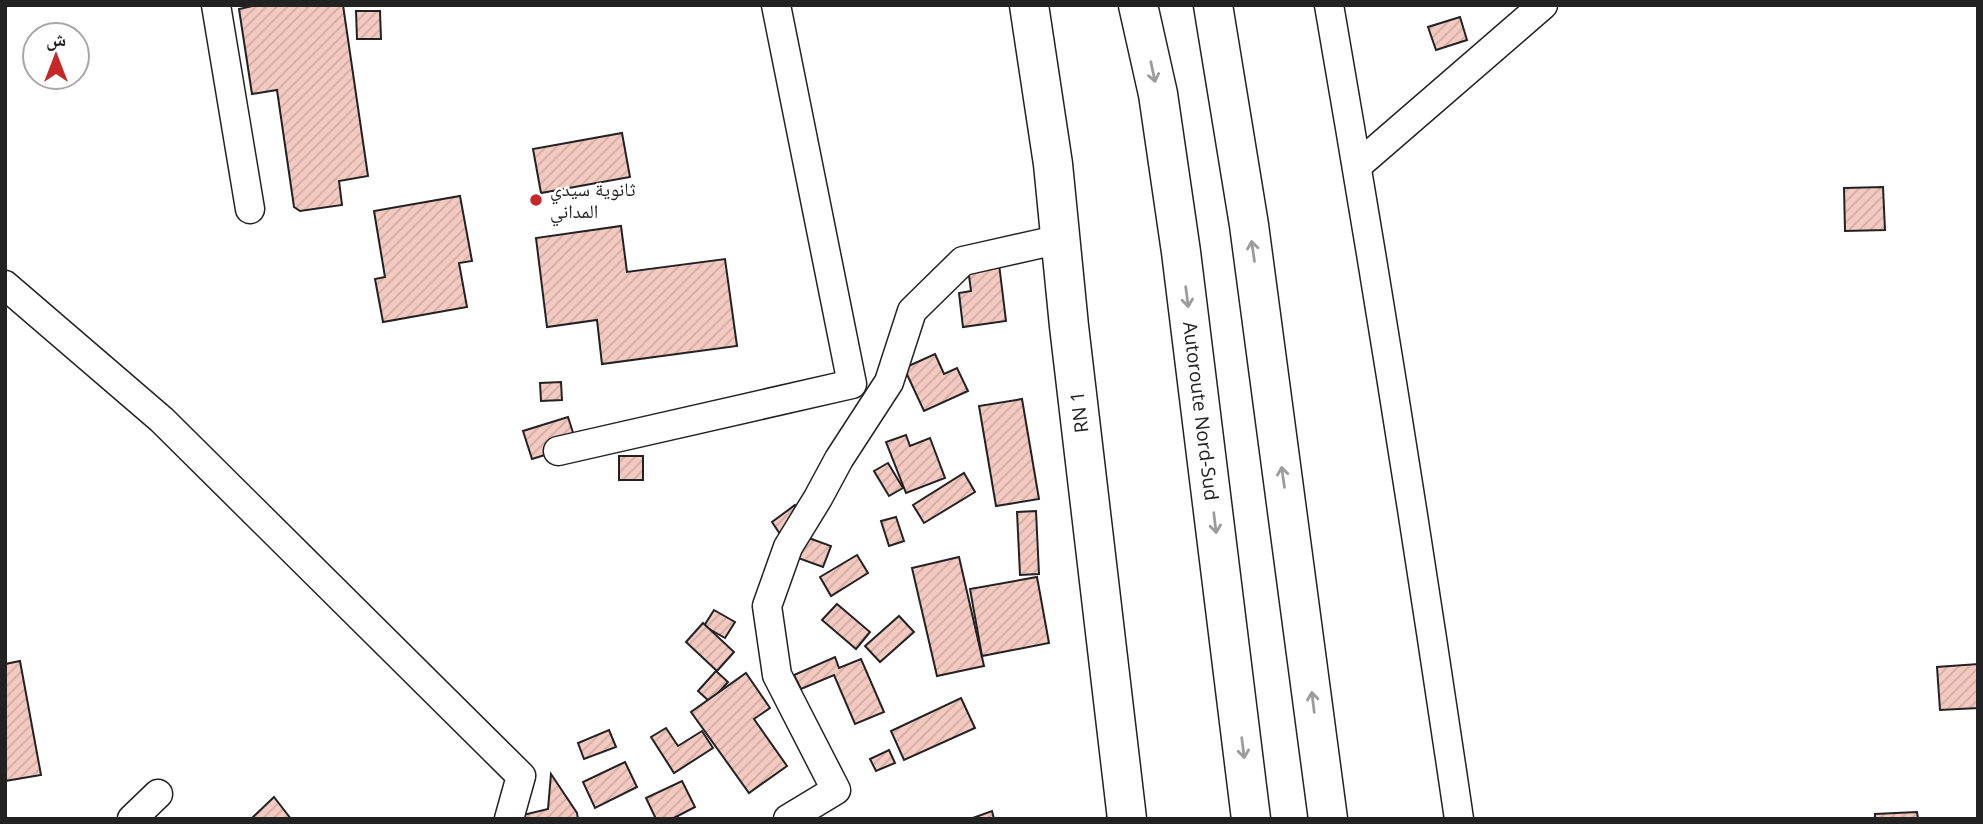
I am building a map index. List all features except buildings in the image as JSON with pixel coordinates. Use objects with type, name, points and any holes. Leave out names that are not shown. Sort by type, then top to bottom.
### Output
[{"type":"main road","name":"RN 1","points":[[1029,5],[1053,164],[1127,819]]},
{"type":"main road","name":"Autoroute Nord-Sud","points":[[1138,5],[1158,94],[1181,251],[1251,819]]},
{"type":"main road","points":[[1213,5],[1249,225],[1328,819]]},
{"type":"street","points":[[216,5],[250,209]]},
{"type":"street","points":[[558,451],[852,384],[776,5]]},
{"type":"street","points":[[1329,5],[1423,576],[1459,819]]},
{"type":"street","points":[[1357,166],[1543,5]]},
{"type":"street","points":[[788,819],[836,790],[777,675],[767,606],[788,547],[839,459],[889,382],[912,311],[963,261],[1060,239]]},
{"type":"street","points":[[5,285],[162,420],[521,776],[509,819]]},
{"type":"street","points":[[132,819],[158,794]]},
{"type":"place","name":"ثانوية سيدي المداني","points":[[536,200]]}]
